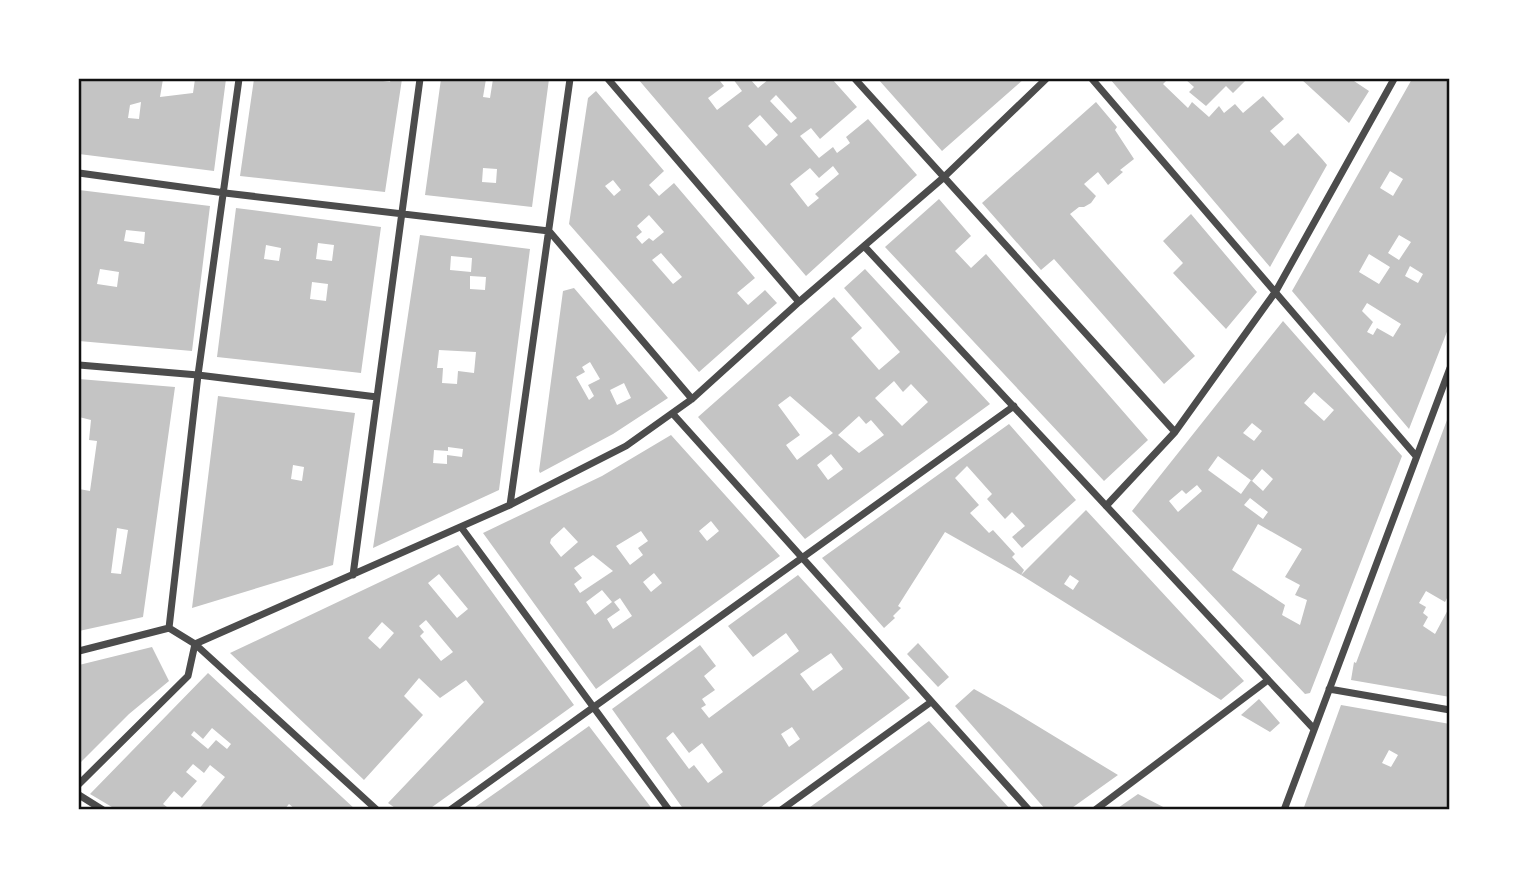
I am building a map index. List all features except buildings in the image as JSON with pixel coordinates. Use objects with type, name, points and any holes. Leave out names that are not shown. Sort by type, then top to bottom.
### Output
[{"type":"street","points":[[169,628],[198,375],[239,79]]},
{"type":"street","points":[[353,575],[420,79]]},
{"type":"street","points":[[510,505],[570,79]]},
{"type":"street","points":[[608,79],[799,302]]},
{"type":"street","points":[[855,79],[1175,432]]},
{"type":"street","points":[[195,644],[510,505],[626,446],[692,399],[943,178],[1046,79]]},
{"type":"street","points":[[1092,79],[1416,456]]},
{"type":"street","points":[[1106,506],[1175,432],[1276,291],[1394,79]]},
{"type":"street","points":[[79,173],[549,231],[692,399]]},
{"type":"street","points":[[864,246],[1314,729]]},
{"type":"street","points":[[79,365],[198,375],[377,397]]},
{"type":"street","points":[[1284,810],[1450,368]]},
{"type":"street","points":[[450,810],[1014,407]]},
{"type":"street","points":[[673,414],[1029,810]]},
{"type":"street","points":[[461,527],[669,810]]},
{"type":"street","points":[[79,651],[169,628],[195,644],[377,810]]},
{"type":"street","points":[[79,784],[188,676],[195,644]]},
{"type":"street","points":[[1095,810],[1268,680]]},
{"type":"street","points":[[1329,689],[1450,709]]},
{"type":"street","points":[[781,810],[931,702]]},
{"type":"street","points":[[79,795],[103,810]]}]
